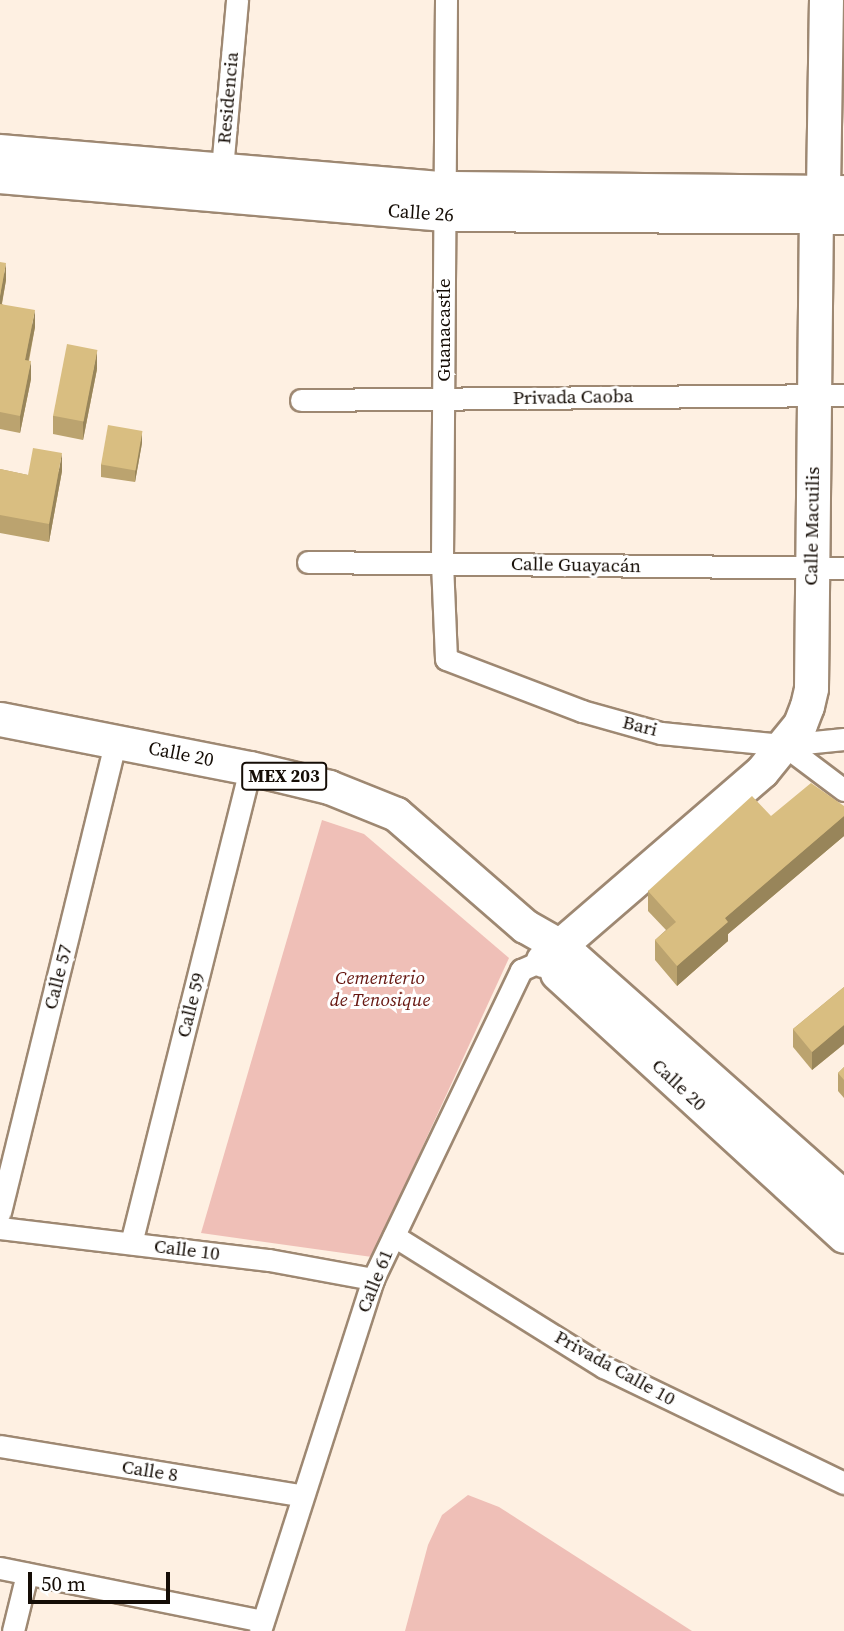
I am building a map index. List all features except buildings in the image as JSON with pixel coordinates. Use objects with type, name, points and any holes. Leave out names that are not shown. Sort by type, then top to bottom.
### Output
[{"type":"main road","name":"Calle Macuilis","points":[[552,954],[762,771],[800,724],[811,688],[828,568],[832,205],[826,0]]},
{"type":"main road","name":"Calle 26","points":[[0,150],[220,182],[445,201],[832,205]]},
{"type":"main road","name":"Calle 26","points":[[0,178],[220,182]]},
{"type":"main road","name":"Calle 20","points":[[0,719],[250,768],[329,787],[396,814],[525,926],[842,1229]]},
{"type":"main road","name":"Calle 20","points":[[552,954],[844,1197]]},
{"type":"street","name":"Residencia","points":[[220,182],[237,0]]},
{"type":"street","name":"Guanacastle","points":[[446,0],[442,563],[446,659]]},
{"type":"street","name":"Privada Caoba","points":[[301,400],[829,395]]},
{"type":"street","name":"Calle Guayacán","points":[[308,562],[828,568]]},
{"type":"street","name":"Bari","points":[[446,659],[582,711],[661,733],[784,745],[844,739]]},
{"type":"street","name":"Calle 57","points":[[0,1212],[116,741]]},
{"type":"street","points":[[784,745],[844,790]]},
{"type":"street","name":"Calle 59","points":[[131,1243],[250,768]]},
{"type":"street","name":"Calle 61","points":[[261,1626],[300,1495],[373,1279],[521,970],[552,954]]},
{"type":"street","name":"Calle 10","points":[[0,1228],[270,1260],[373,1279]]},
{"type":"street","name":"Privada Calle 10","points":[[394,1236],[604,1367],[844,1483]]},
{"type":"street","name":"Calle 8","points":[[0,1447],[300,1495]]},
{"type":"street","points":[[0,1568],[261,1626]]},
{"type":"street","points":[[13,1631],[27,1574]]},
{"type":"green space","name":"Cementerio de Tenosique","points":[[322,820],[364,834],[509,958],[372,1257],[201,1233]]},
{"type":"green space","points":[[468,1495],[499,1507],[692,1631],[405,1631],[428,1545],[442,1515]]}]
